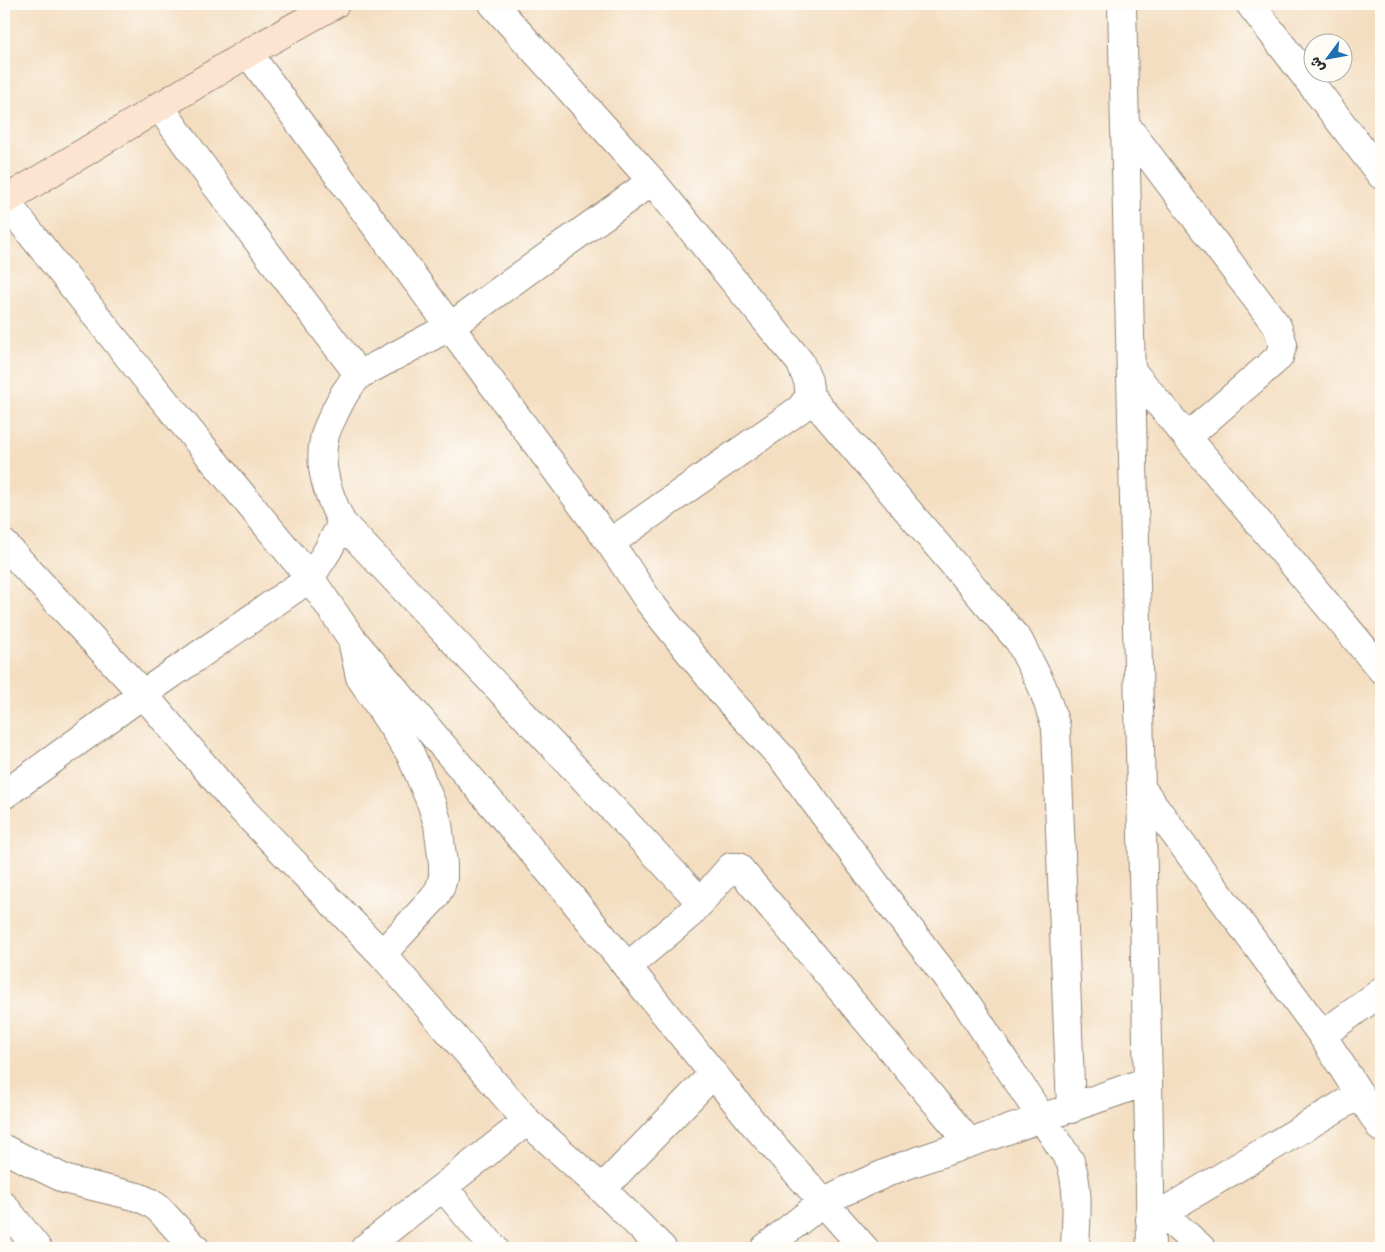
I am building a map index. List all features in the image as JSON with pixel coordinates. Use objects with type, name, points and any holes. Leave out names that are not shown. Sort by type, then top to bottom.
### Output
[{"type":"street","points":[[334,4],[159,106],[4,201],[310,578],[352,639],[470,776],[753,1123],[864,1248]]},
{"type":"street","points":[[493,4],[652,181],[800,362],[808,380],[810,396],[1019,641],[1042,686],[1056,727],[1071,1109]]},
{"type":"street","points":[[1122,4],[1148,1080],[1156,1217],[1151,1248]]},
{"type":"street","points":[[1250,4],[1381,175]]},
{"type":"street","points":[[248,53],[451,326],[610,543],[662,618],[724,695],[783,759],[965,1002],[1070,1161],[1075,1174],[1076,1186],[1075,1248]]},
{"type":"street","points":[[159,106],[215,184],[359,375]]},
{"type":"street","points":[[1125,124],[1277,326],[1283,344],[1279,357],[1187,437]]},
{"type":"street","points":[[652,181],[451,326],[359,375],[349,385],[341,398],[324,438],[322,456],[323,476],[342,522],[701,902]]},
{"type":"street","points":[[1131,370],[1381,669]]},
{"type":"street","points":[[610,543],[800,410],[810,396]]},
{"type":"street","points":[[4,795],[143,694],[310,578],[328,550],[342,522]]},
{"type":"street","points":[[4,544],[143,694],[234,801],[382,954],[527,1121],[602,1189],[662,1248]]},
{"type":"street","points":[[352,639],[360,677],[410,753],[426,788],[438,824],[443,864],[443,878],[434,898],[382,954]]},
{"type":"street","points":[[1142,789],[1322,1035],[1381,1128]]},
{"type":"street","points":[[627,967],[690,914],[732,867],[738,867],[970,1143]]},
{"type":"street","points":[[1322,1035],[1381,992]]},
{"type":"street","points":[[602,1189],[713,1074]]},
{"type":"street","points":[[765,1248],[833,1196],[898,1168],[1071,1109],[1148,1080]]},
{"type":"street","points":[[1156,1217],[1360,1094]]},
{"type":"street","points":[[365,1248],[527,1121]]},
{"type":"street","points":[[4,1148],[67,1180],[149,1202],[158,1208],[195,1248]]},
{"type":"street","points":[[443,1187],[494,1248]]},
{"type":"street","points":[[4,1206],[38,1248]]},
{"type":"street","points":[[1156,1217],[1201,1248]]}]
